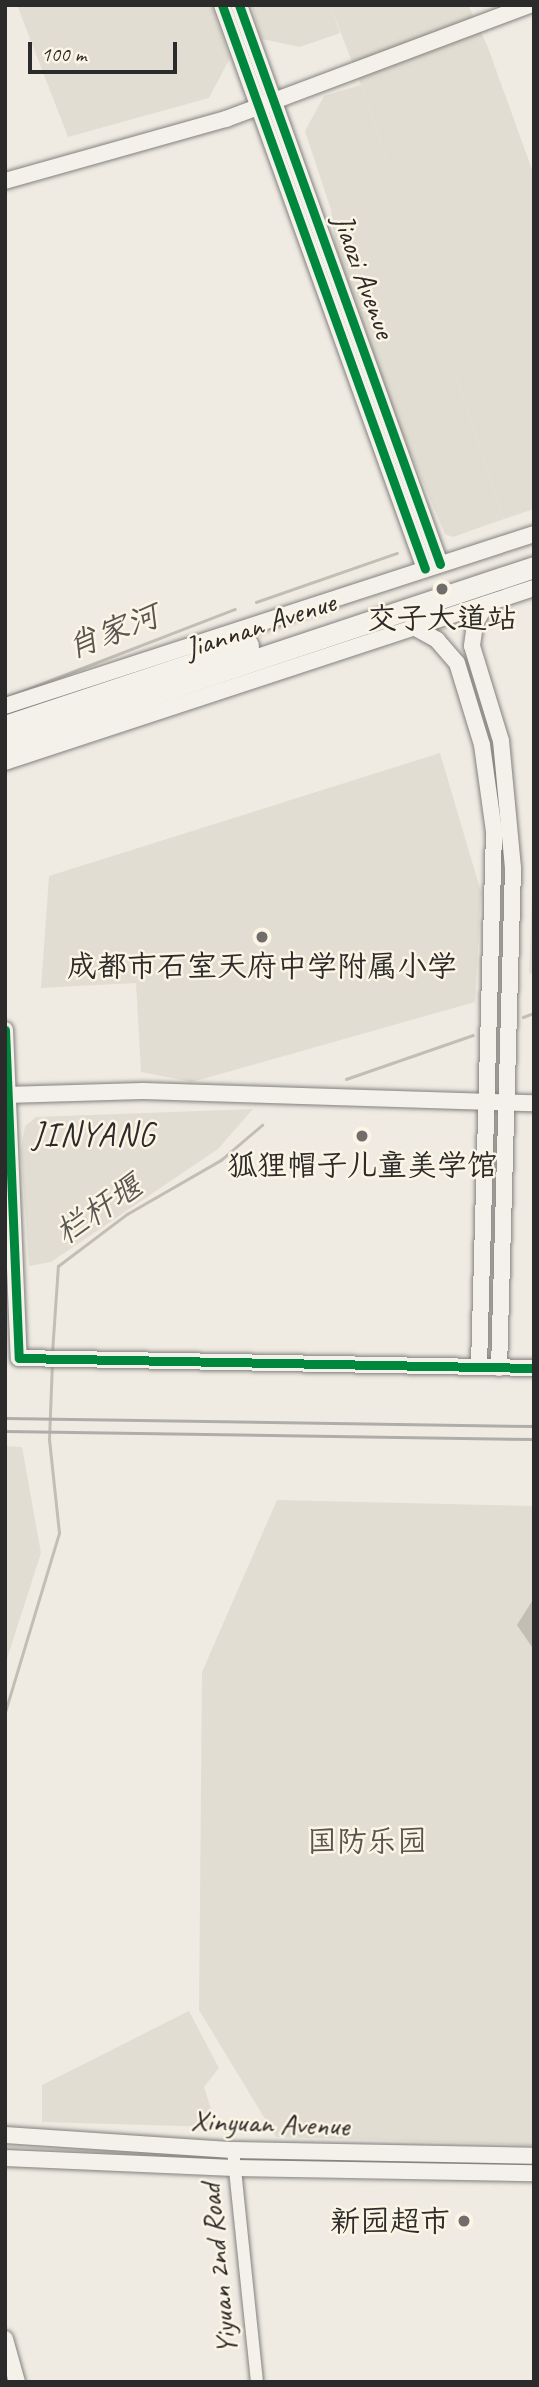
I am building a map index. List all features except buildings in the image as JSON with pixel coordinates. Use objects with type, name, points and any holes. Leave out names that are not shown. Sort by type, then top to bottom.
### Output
[{"type":"highway","name":"Jiannan Avenue","points":[[5,726],[534,554]]},
{"type":"highway","name":"Jiannan Avenue","points":[[5,743],[276,650],[534,567]]},
{"type":"street","name":"Jiaozi Avenue","points":[[222,5],[433,566]]},
{"type":"street","name":"Jiaozi Avenue","points":[[239,5],[276,101],[433,566]]},
{"type":"street","points":[[5,181],[259,108],[529,5]]},
{"type":"street","points":[[5,706],[534,534]]},
{"type":"street","points":[[5,762],[318,656],[534,588]]},
{"type":"street","points":[[486,604],[475,624],[472,646],[501,741],[511,805],[508,1101],[499,1368]]},
{"type":"street","points":[[223,653],[253,624]]},
{"type":"street","points":[[412,626],[436,640],[457,663],[489,780],[495,859],[479,1367]]},
{"type":"street","points":[[276,650],[318,656]]},
{"type":"street","points":[[5,1030],[19,1358],[534,1368]]},
{"type":"street","points":[[6,1095],[143,1091],[534,1103]]},
{"type":"street","name":"Xinyuan Avenue","points":[[5,2134],[233,2150],[534,2157]]},
{"type":"street","name":"Yiyuan 2nd Road","points":[[233,2150],[257,2382]]},
{"type":"street","name":"Xinyuan Avenue","points":[[5,2158],[234,2168],[534,2173]]},
{"type":"street","points":[[5,2339],[17,2382]]},
{"type":"shaded area","points":[[17,5],[211,5],[230,58],[209,98],[68,137]]},
{"type":"shaded area","points":[[330,5],[468,5],[487,45],[534,175],[534,509],[504,519],[361,85]]},
{"type":"shaded area","name":"成都市石室天府中学附属小学","points":[[440,753],[481,892],[475,1002],[192,1082],[141,1072],[136,983],[41,988],[49,876]]},
{"type":"shaded area","points":[[534,843],[534,973],[529,974]]},
{"type":"shaded area","points":[[5,1446],[22,1447],[41,1553],[5,1665]]},
{"type":"shaded area","points":[[534,1598],[534,1650],[517,1625]]},
{"type":"shaded area","points":[[189,2011],[219,2068],[204,2087],[217,2127],[42,2122],[42,2085]]},
{"type":"green space","points":[[251,5],[330,5],[340,33],[300,47],[262,39]]},
{"type":"green space","points":[[463,70],[466,80],[393,107],[389,97]]},
{"type":"green space","points":[[361,85],[504,519],[453,537],[445,534],[399,426],[335,245],[331,210],[305,131],[324,96]]},
{"type":"green space","points":[[129,878],[137,972],[75,977],[67,884]]},
{"type":"green space","points":[[302,955],[325,1029],[175,1076],[152,1002]]},
{"type":"green space","points":[[253,1109],[218,1149],[51,1262],[29,1266],[21,1150],[25,1126],[36,1117]]},
{"type":"green space","points":[[6,1456],[19,1457],[9,1637],[5,1637]]},
{"type":"green space","name":"国防乐园","points":[[277,1500],[534,1506],[534,2145],[276,2137],[199,2010],[202,1672]]},
{"type":"waterway","name":"肖家河","points":[[256,602],[397,553]]},
{"type":"waterway","name":"肖家河","points":[[7,697],[235,609]]},
{"type":"waterway","name":"栏杆堰","points":[[523,1017],[534,1013]]},
{"type":"waterway","name":"栏杆堰","points":[[346,1079],[473,1035]]},
{"type":"waterway","name":"栏杆堰","points":[[52,1353],[58,1266],[127,1214],[221,1160],[262,1125]]},
{"type":"waterway","name":"栏杆堰","points":[[5,1712],[59,1533],[49,1440],[52,1363]]},
{"type":"railway","points":[[5,1418],[534,1426]]},
{"type":"railway","points":[[5,1431],[534,1439]]},
{"type":"cycle path","points":[[222,5],[425,569]]},
{"type":"cycle path","points":[[239,5],[440,564]]},
{"type":"cycle path","points":[[5,1030],[19,1358],[534,1368]]},
{"type":"place","name":"交子大道站","points":[[442,589]]},
{"type":"place","name":"成都市石室天府中学附属小学","points":[[262,937]]},
{"type":"place","name":"狐狸帽子儿童美学馆","points":[[362,1136]]},
{"type":"place","name":"新园超市","points":[[464,2221]]},
{"type":"district","name":"JINYANG","points":[[94,1135]]}]
